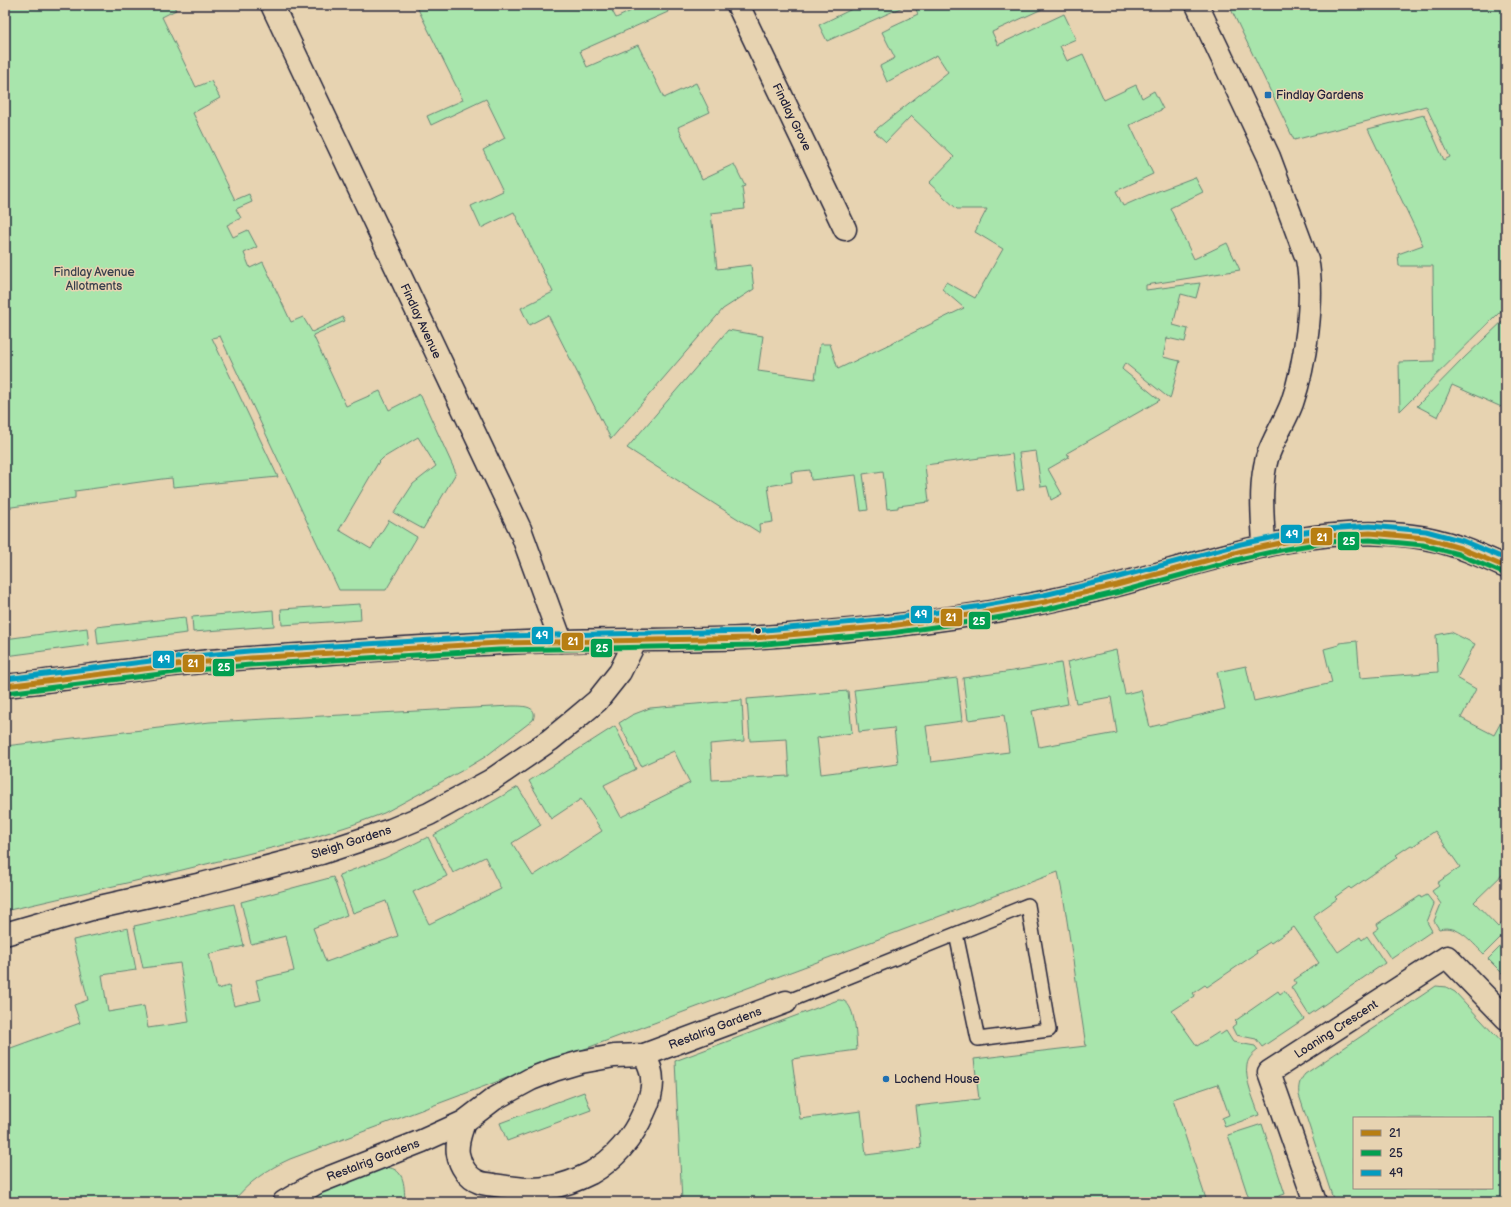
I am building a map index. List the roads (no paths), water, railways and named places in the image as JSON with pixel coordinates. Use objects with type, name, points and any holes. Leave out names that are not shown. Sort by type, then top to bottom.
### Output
[{"type":"street","name":"Findlay Avenue","points":[[272,5],[520,529],[561,641]]},
{"type":"street","name":"Findlay Grove","points":[[738,5],[845,229]]},
{"type":"street","points":[[1197,5],[1269,157],[1309,270],[1308,325],[1305,351],[1292,403],[1273,442],[1267,458],[1263,479],[1264,546]]},
{"type":"street","points":[[5,686],[212,661],[373,650],[561,641],[746,638],[946,620],[1013,609],[1079,595],[1264,546],[1309,538],[1348,534],[1383,533],[1415,536],[1453,545],[1474,552],[1506,567]]},
{"type":"street","name":"Sleigh Gardens","points":[[5,934],[94,908],[202,884],[321,853],[392,830],[429,814],[490,780],[550,740],[597,701],[620,672],[636,640]]},
{"type":"street","name":"Loaning Crescent","points":[[1315,1202],[1269,1072],[1447,957],[1506,1018]]},
{"type":"street","name":"Restalrig Gardens","points":[[284,1202],[318,1182],[422,1141],[464,1122],[500,1096],[531,1079],[581,1062],[614,1056],[644,1055],[786,1002]]},
{"type":"street","points":[[464,1122],[458,1145],[460,1161],[464,1170],[480,1183],[516,1189],[552,1187],[565,1184],[582,1177],[604,1164],[618,1151],[633,1133],[645,1110],[652,1086],[653,1077],[644,1055]]},
{"type":"lane","points":[[786,1002],[1028,905],[1049,1030],[978,1039],[956,934]]},
{"type":"place","name":"Findlay Gardens","points":[[1268,95]]},
{"type":"place","name":"Lochend House","points":[[886,1079]]},
{"type":"park label","name":"Findlay Avenue Allotments","points":[[94,279]]}]
